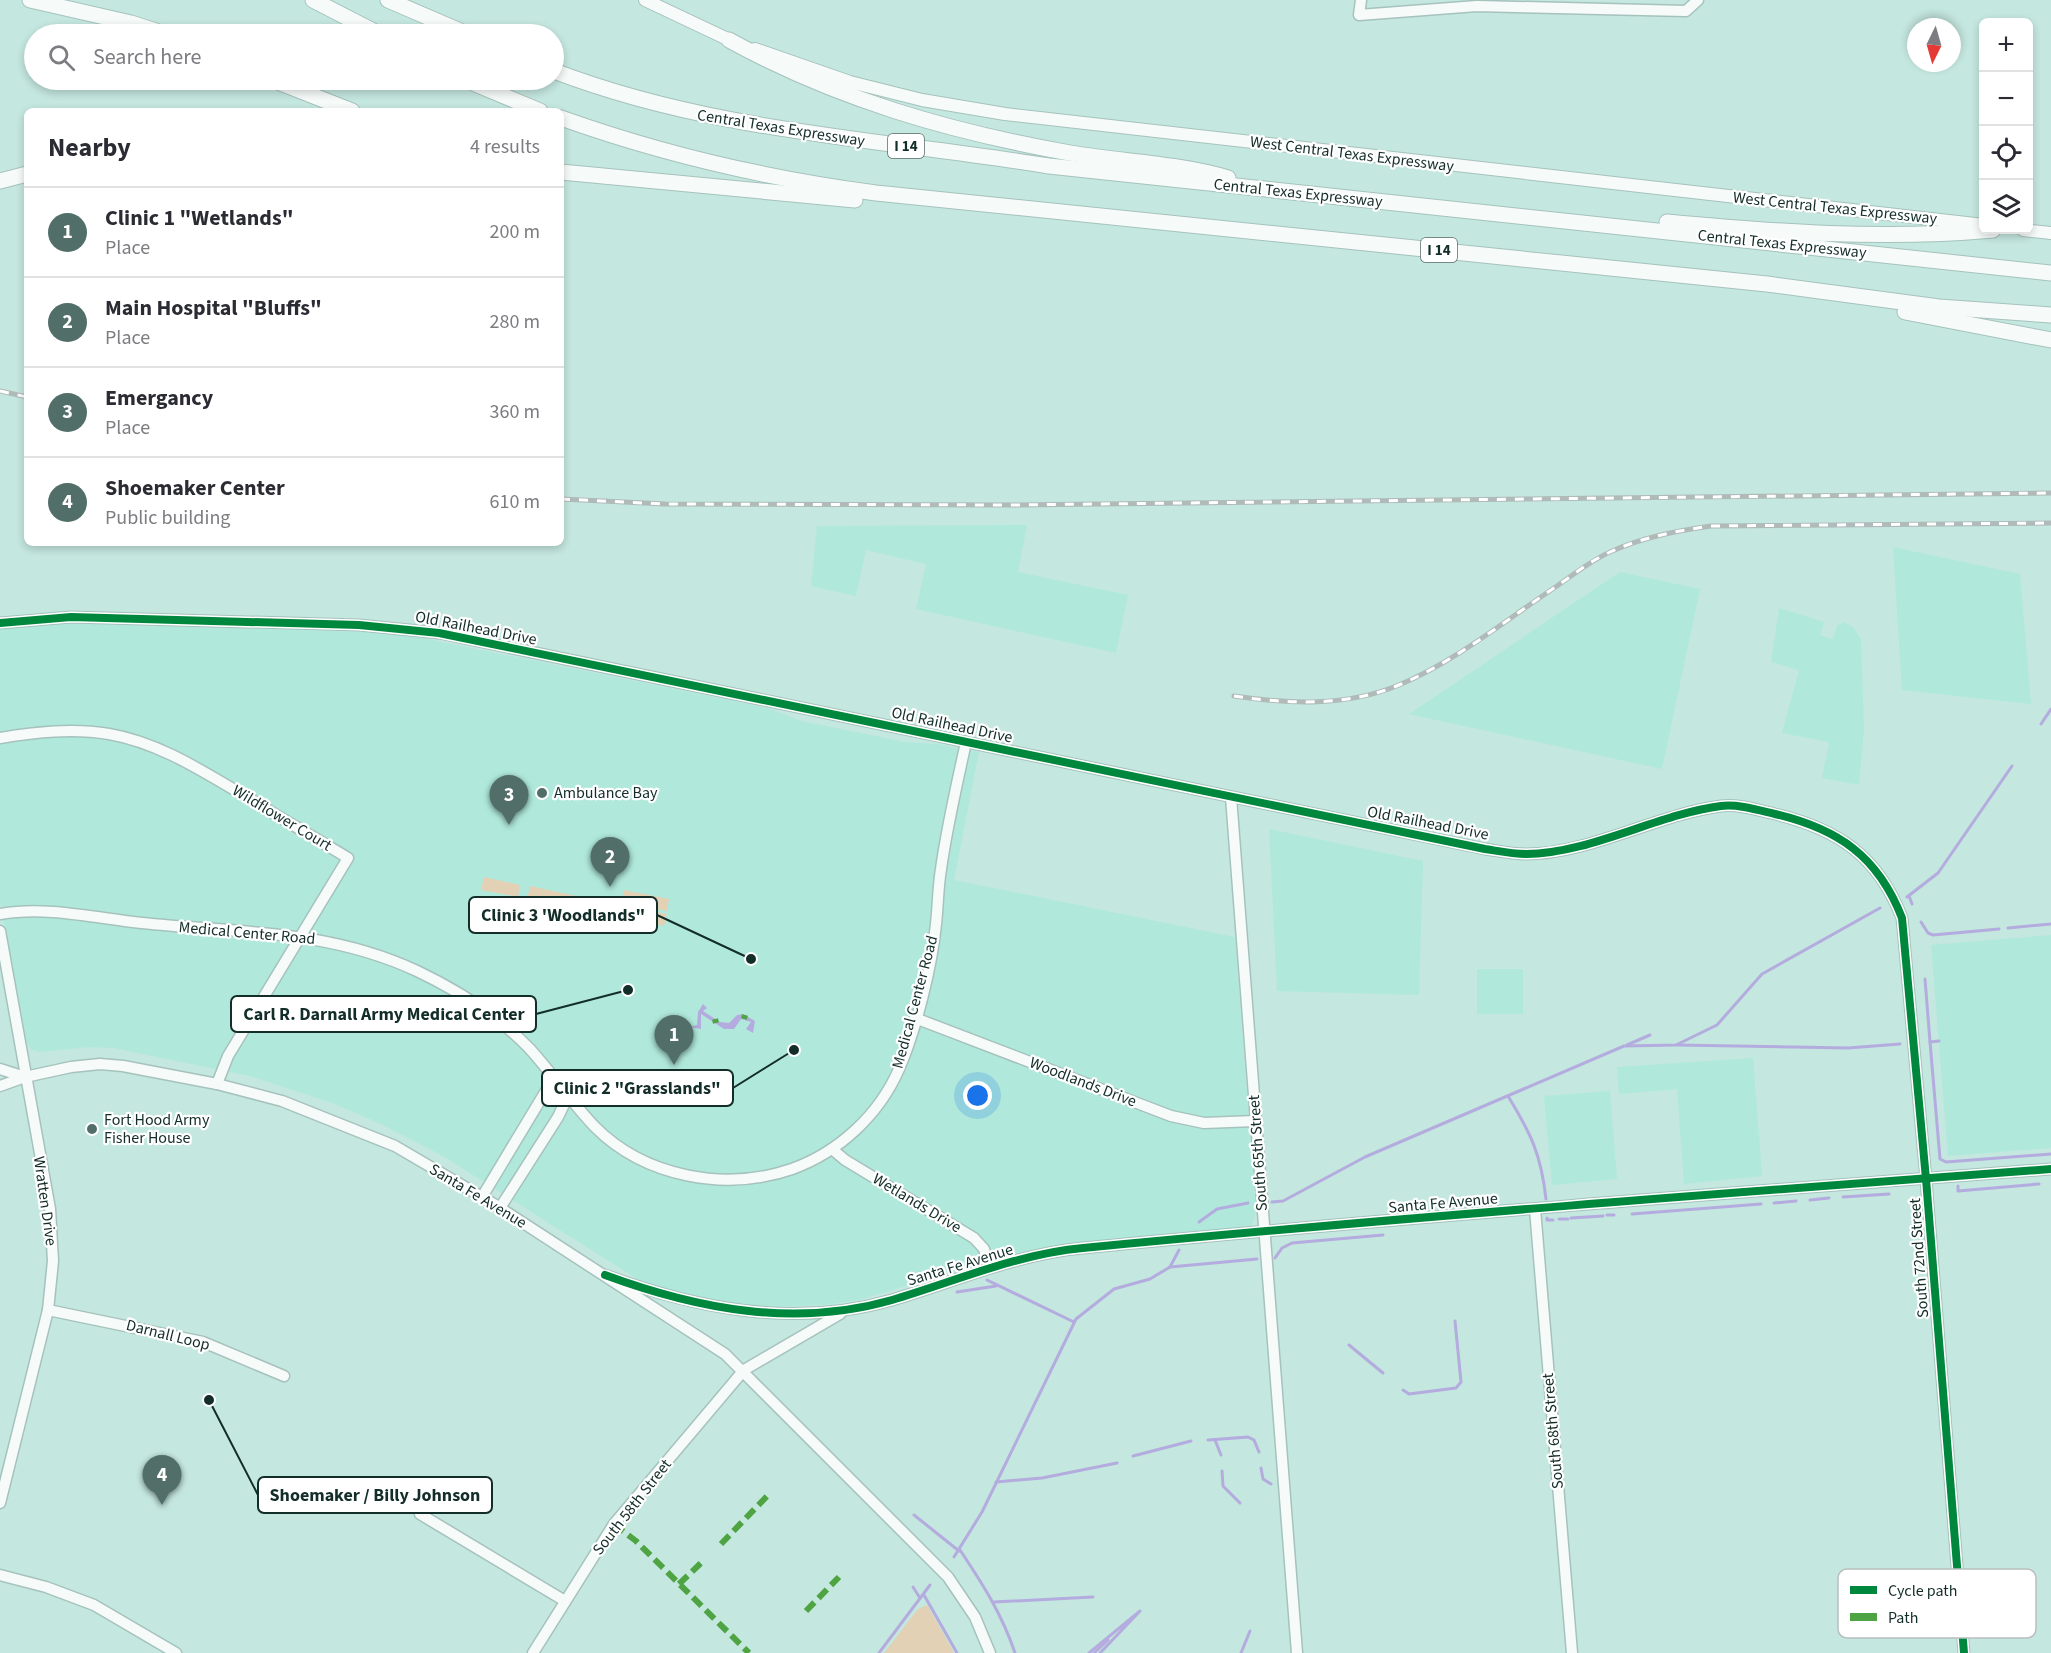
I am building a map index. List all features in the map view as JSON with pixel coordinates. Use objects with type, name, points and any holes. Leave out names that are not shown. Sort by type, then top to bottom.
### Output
[{"type":"highway","points":[[30,0],[137,24]]},
{"type":"highway","points":[[313,0],[360,24]]},
{"type":"highway","points":[[388,0],[443,24]]},
{"type":"highway","points":[[729,40],[789,72],[862,101],[932,123],[1071,153],[1206,172],[1265,189]]},
{"type":"highway","name":"Central Texas Expressway","points":[[564,74],[632,98],[705,116],[831,138],[963,152],[1049,166],[2051,273]]},
{"type":"highway","points":[[298,90],[344,108]]},
{"type":"highway","points":[[489,90],[533,108]]},
{"type":"highway","name":"I 14","points":[[564,119],[678,154],[833,187],[1029,211],[1112,216],[1767,284],[1939,307],[2051,315]]},
{"type":"highway","points":[[564,166],[663,182]]},
{"type":"highway","points":[[564,172],[862,201],[1029,211]]},
{"type":"highway","points":[[0,181],[24,175]]},
{"type":"highway","points":[[1597,224],[1657,220],[1797,234],[1899,235],[1979,231]]},
{"type":"highway","points":[[1767,284],[1820,298],[2051,340]]},
{"type":"main road","name":"West Central Texas Expressway","points":[[645,0],[729,40],[850,82],[922,100],[1005,114],[1979,225]]},
{"type":"main road","points":[[2033,231],[2051,233]]},
{"type":"street","points":[[1361,0],[1359,15],[1406,5],[1686,11],[1698,0]]},
{"type":"street","name":"Old Railhead Drive","points":[[0,623],[71,617],[411,629],[1485,849],[1527,854],[1569,848],[1698,810],[1724,805],[1798,819],[1822,828],[1854,847],[1875,868]]},
{"type":"street","name":"Wildflower Court","points":[[0,738],[40,732],[84,731],[110,734],[153,746],[204,772],[348,858],[228,1056],[217,1084]]},
{"type":"street","name":"Medical Center Road","points":[[0,914],[39,910],[150,924],[301,936],[337,943],[383,957],[451,989],[504,1026],[528,1048],[593,1125],[622,1149],[647,1163],[692,1177],[728,1180],[756,1178],[796,1167],[832,1149],[867,1118],[891,1084],[903,1058],[915,1018],[933,942],[943,855],[966,742]]},
{"type":"street","name":"South 65th Street","points":[[1231,797],[1297,1653]]},
{"type":"street","name":"South 72nd Street","points":[[1875,868],[1894,897],[1902,918],[1926,1179],[1957,1569]]},
{"type":"street","name":"Wratten Drive","points":[[0,931],[53,1237],[52,1289],[48,1310],[0,1503]]},
{"type":"street","name":"Woodlands Drive","points":[[915,1018],[1171,1116],[1204,1123],[1255,1121]]},
{"type":"street","name":"Santa Fe Avenue","points":[[0,1086],[26,1077],[87,1065],[110,1064],[217,1084],[282,1101],[357,1129],[412,1156],[500,1208],[706,1340],[744,1370],[948,1577],[975,1617],[990,1653]]},
{"type":"street","points":[[0,1069],[26,1077]]},
{"type":"street","points":[[482,1197],[547,1089],[552,1075]]},
{"type":"street","points":[[500,1208],[558,1117],[568,1096]]},
{"type":"street","name":"Wetlands Drive","points":[[832,1149],[845,1160],[975,1238],[984,1249],[989,1267]]},
{"type":"street","name":"Santa Fe Avenue","points":[[846,1311],[896,1299],[989,1267],[1070,1249],[1264,1231],[2051,1169]]},
{"type":"street","name":"South 68th Street","points":[[1535,1209],[1572,1653]]},
{"type":"street","points":[[604,1275],[662,1295],[716,1308],[782,1313],[846,1311]]},
{"type":"street","name":"Darnall Loop","points":[[48,1310],[203,1342],[284,1376]]},
{"type":"street","name":"South 58th Street","points":[[533,1653],[614,1524],[744,1370],[846,1311]]},
{"type":"street","points":[[420,1514],[565,1601]]},
{"type":"street","points":[[0,1575],[46,1587],[94,1605],[176,1653]]},
{"type":"street","name":"South 72nd Street","points":[[1963,1638],[1964,1653]]},
{"type":"shaded area","points":[[1027,525],[1018,572],[1128,595],[1116,653],[916,609],[926,564],[866,550],[856,596],[811,586],[817,526]]},
{"type":"shaded area","points":[[1893,547],[2020,574],[2031,704],[1902,690]]},
{"type":"shaded area","points":[[1620,572],[1700,589],[1662,769],[1409,714]]},
{"type":"shaded area","points":[[1779,608],[1824,622],[1820,635],[1833,639],[1837,626],[1844,622],[1853,627],[1861,639],[1864,730],[1859,785],[1822,778],[1829,742],[1782,733],[1799,670],[1771,662]]},
{"type":"shaded area","points":[[64,623],[398,633],[768,708],[801,721],[905,742],[937,744],[979,752],[954,880],[1235,937],[1256,1211],[1252,1225],[1074,1243],[1012,1254],[859,1300],[824,1305],[766,1307],[708,1301],[642,1282],[443,1156],[381,1124],[332,1103],[250,1076],[113,1048],[89,1047],[40,1052],[32,1050],[26,1043],[0,902],[0,628]]},
{"type":"shaded area","points":[[1269,829],[1423,861],[1419,995],[1277,991]]},
{"type":"shaded area","points":[[484,877],[520,885],[518,897],[481,890]]},
{"type":"shaded area","points":[[530,886],[576,896],[573,908],[527,899]]},
{"type":"shaded area","points":[[624,890],[669,899],[667,911],[621,902]]},
{"type":"shaded area","points":[[621,905],[667,914],[664,926],[618,917]]},
{"type":"shaded area","points":[[2051,935],[2051,1148],[1948,1156],[1931,945]]},
{"type":"shaded area","points":[[1477,969],[1523,969],[1523,1014],[1477,1014]]},
{"type":"shaded area","points":[[703,1004],[707,1008],[703,1011],[720,1022],[729,1023],[737,1015],[743,1014],[755,1021],[753,1033],[746,1029],[751,1022],[741,1019],[734,1029],[724,1029],[701,1014],[701,1029],[690,1027],[697,1025],[698,1012]]},
{"type":"shaded area","points":[[1753,1058],[1762,1176],[1684,1184],[1677,1089],[1619,1094],[1617,1067]]},
{"type":"shaded area","points":[[1610,1091],[1617,1179],[1552,1185],[1544,1096]]},
{"type":"shaded area","points":[[927,1605],[954,1653],[884,1653],[918,1609]]},
{"type":"waterway","points":[[2041,724],[2051,709]]},
{"type":"waterway","points":[[1907,897],[1938,873],[2012,766]]},
{"type":"waterway","points":[[1909,896],[1912,904]]},
{"type":"waterway","points":[[1272,1202],[1283,1201],[1365,1157],[1624,1046],[1676,1045],[1717,1025],[1762,974],[1880,908]]},
{"type":"waterway","points":[[1921,922],[1928,933],[1933,935],[1999,929]]},
{"type":"waterway","points":[[2008,928],[2051,924]]},
{"type":"waterway","points":[[1925,979],[1930,1042]]},
{"type":"waterway","points":[[1627,1045],[1650,1035]]},
{"type":"waterway","points":[[1939,1041],[1930,1042],[1940,1159],[1946,1162],[2051,1154]]},
{"type":"waterway","points":[[1677,1045],[1848,1048],[1900,1044]]},
{"type":"waterway","points":[[1508,1096],[1534,1145],[1546,1199]]},
{"type":"waterway","points":[[1958,1186],[1958,1191],[2039,1184]]},
{"type":"waterway","points":[[1843,1197],[1889,1194]]},
{"type":"waterway","points":[[1810,1200],[1829,1198]]},
{"type":"waterway","points":[[1774,1203],[1796,1201]]},
{"type":"waterway","points":[[1199,1222],[1217,1209],[1248,1203]]},
{"type":"waterway","points":[[1632,1214],[1761,1204]]},
{"type":"waterway","points":[[1607,1215],[1614,1215]]},
{"type":"waterway","points":[[1571,1218],[1603,1216]]},
{"type":"waterway","points":[[1547,1218],[1547,1220],[1553,1220]]},
{"type":"waterway","points":[[1559,1219],[1568,1219]]},
{"type":"waterway","points":[[1275,1258],[1282,1248],[1292,1243],[1383,1235]]},
{"type":"waterway","points":[[954,1557],[982,1512],[1076,1319],[1114,1289],[1150,1279],[1170,1267],[1179,1250]]},
{"type":"waterway","points":[[1170,1267],[1257,1259]]},
{"type":"waterway","points":[[987,1280],[1074,1322]]},
{"type":"waterway","points":[[957,1292],[996,1286]]},
{"type":"waterway","points":[[1403,1390],[1409,1394],[1456,1388],[1461,1382],[1455,1321]]},
{"type":"waterway","points":[[1349,1345],[1383,1373]]},
{"type":"waterway","points":[[1208,1440],[1248,1437],[1254,1440],[1259,1452]]},
{"type":"waterway","points":[[1215,1440],[1221,1455]]},
{"type":"waterway","points":[[1133,1456],[1191,1441]]},
{"type":"waterway","points":[[996,1482],[1042,1478],[1117,1463]]},
{"type":"waterway","points":[[1261,1468],[1263,1479],[1271,1484]]},
{"type":"waterway","points":[[1222,1471],[1223,1486],[1240,1503]]},
{"type":"waterway","points":[[914,1515],[959,1551]]},
{"type":"waterway","points":[[960,1550],[998,1612],[1015,1653]]},
{"type":"waterway","points":[[879,1653],[930,1585]]},
{"type":"waterway","points":[[913,1587],[920,1598]]},
{"type":"waterway","points":[[924,1595],[957,1653]]},
{"type":"waterway","points":[[994,1602],[1093,1597]]},
{"type":"waterway","points":[[1089,1653],[1140,1611],[1100,1653]]},
{"type":"waterway","points":[[1241,1653],[1250,1631]]},
{"type":"waterway","points":[[1094,1653],[1108,1640]]},
{"type":"railway","points":[[0,391],[24,396]]},
{"type":"railway","points":[[564,499],[665,504],[1010,505],[2051,493]]},
{"type":"railway","points":[[1234,696],[1276,701],[1317,702],[1359,697],[1399,685],[1461,652],[1597,559],[1635,542],[1672,532],[1711,526],[2051,523]]},
{"type":"marked path","points":[[744,1019],[745,1015]]},
{"type":"marked path","points":[[715,1019],[716,1023]]},
{"type":"marked path","points":[[721,1544],[770,1493]]},
{"type":"marked path","points":[[614,1524],[636,1541],[749,1653]]},
{"type":"marked path","points":[[679,1584],[701,1563]]},
{"type":"marked path","points":[[806,1611],[839,1577]]},
{"type":"cycle path","points":[[0,623],[71,617],[359,625],[439,633],[1510,853],[1526,854],[1574,848],[1697,810],[1721,806],[1755,809],[1798,820],[1837,837],[1853,848],[1881,878],[1902,918],[1926,1179],[1957,1569]]},
{"type":"cycle path","points":[[605,1275],[675,1297],[711,1305],[747,1311],[819,1313],[892,1300],[1010,1262],[1083,1248],[1688,1196],[2051,1169]]},
{"type":"cycle path","points":[[1963,1638],[1964,1653]]},
{"type":"place","name":"Ambulance Bay","points":[[542,793]]},
{"type":"place","name":"Emergancy","points":[[509,825]]},
{"type":"place","name":"Main Hospital \"Bluffs\"","points":[[610,887]]},
{"type":"place","name":"Clinic 3 'Woodlands\"","points":[[751,959]]},
{"type":"place","name":"Carl R. Darnall Army Medical Center","points":[[628,990]]},
{"type":"place","name":"Clinic 2 \"Grasslands\"","points":[[794,1050]]},
{"type":"place","name":"Clinic 1 \"Wetlands\"","points":[[674,1065]]},
{"type":"place","name":"Fort Hood Army Fisher House","points":[[92,1129]]},
{"type":"place","name":"Shoemaker / Billy Johnson","points":[[209,1400]]},
{"type":"place","name":"Shoemaker Center","points":[[162,1505]]}]
